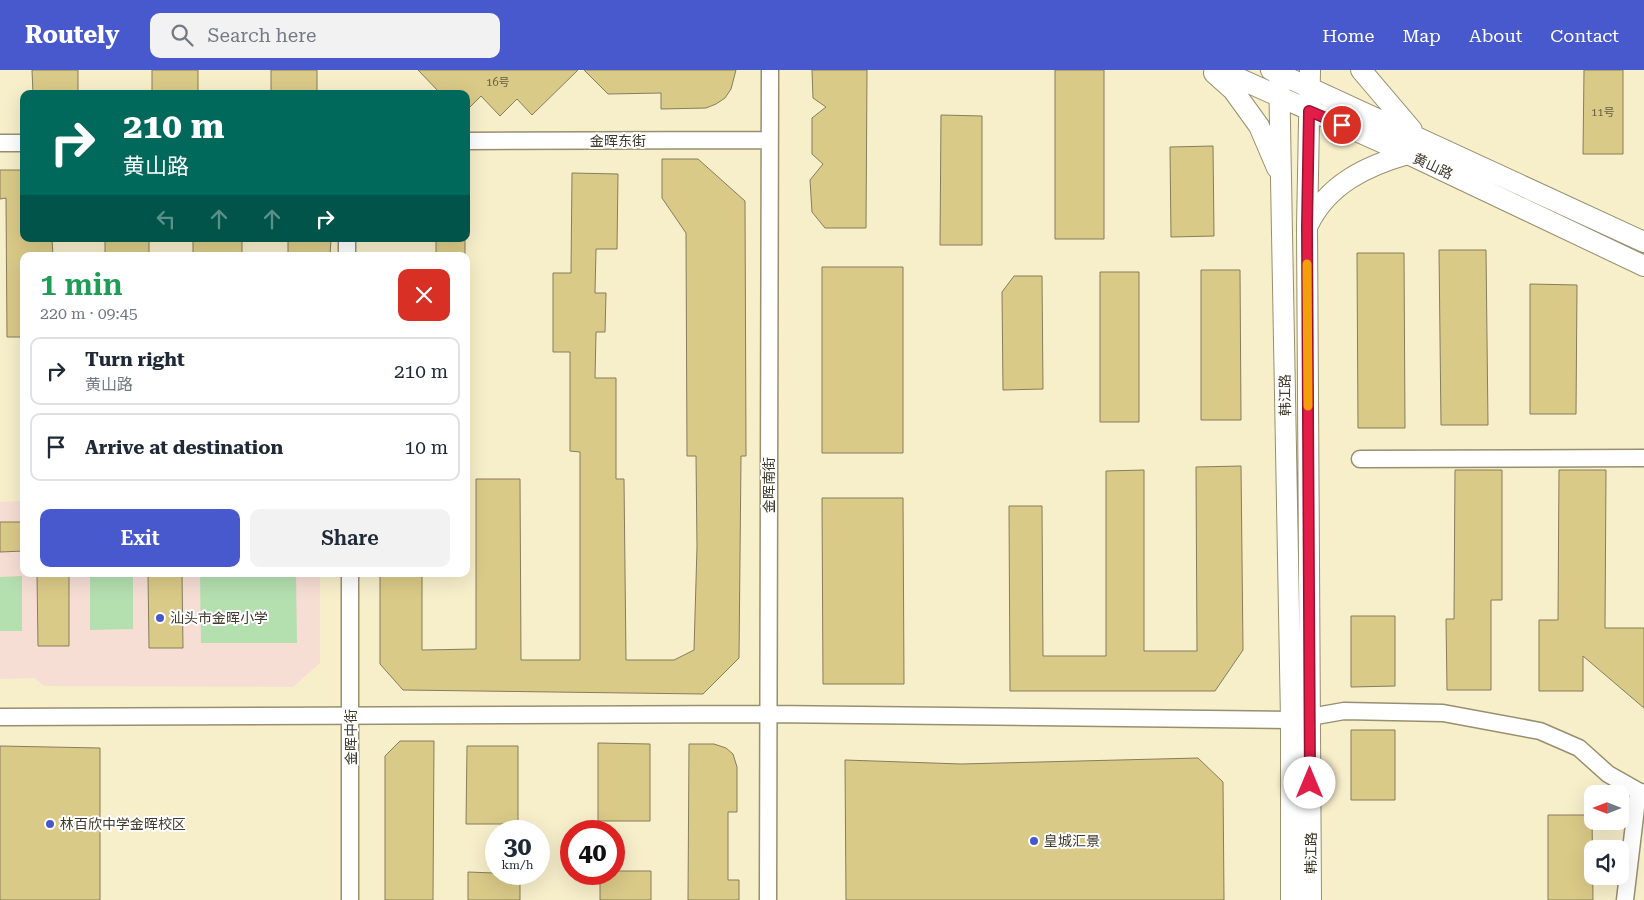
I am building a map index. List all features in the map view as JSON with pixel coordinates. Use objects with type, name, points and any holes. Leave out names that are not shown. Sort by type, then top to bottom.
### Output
[{"type":"street","name":"金晖南街","points":[[768,900],[770,70]]},
{"type":"street","points":[[1210,70],[1233,90],[1259,126],[1282,181]]},
{"type":"street","name":"黄山路","points":[[1220,70],[1408,154],[1644,266]]},
{"type":"street","points":[[1362,70],[1417,136]]},
{"type":"street","name":"韩江路","points":[[1276,71],[1280,97],[1301,718],[1311,900]]},
{"type":"street","name":"黄山路","points":[[1276,71],[1310,79],[1417,136],[1644,242]]},
{"type":"street","name":"韩江路","points":[[1291,900],[1301,718],[1310,79]]},
{"type":"street","name":"金晖东街","points":[[470,141],[769,140]]},
{"type":"street","points":[[0,143],[20,143]]},
{"type":"street","points":[[1307,226],[1316,208],[1342,184],[1363,170],[1408,154]]},
{"type":"street","points":[[1360,459],[1644,458]]},
{"type":"street","name":"金晖中街","points":[[350,577],[352,716],[350,900]]},
{"type":"street","points":[[0,717],[769,714],[1301,718],[1344,711],[1443,713],[1540,730],[1579,748],[1608,774],[1641,792],[1625,900]]},
{"type":"shaded area","name":"汕头市金晖小学","points":[[20,501],[20,577],[320,577],[320,663],[293,687],[44,686],[34,678],[0,679],[0,502]]},
{"type":"green space","points":[[0,577],[22,577],[22,631],[0,631]]},
{"type":"green space","points":[[90,577],[133,577],[133,629],[90,630]]},
{"type":"green space","points":[[200,577],[296,577],[297,643],[201,643]]},
{"type":"building","points":[[32,70],[78,70],[78,90],[33,90]]},
{"type":"building","points":[[152,70],[198,70],[198,90],[152,90]]},
{"type":"building","points":[[271,70],[317,70],[317,90],[271,90]]},
{"type":"building","points":[[418,70],[578,70],[532,115],[517,99],[500,116],[481,96],[470,107],[470,90],[437,90]]},
{"type":"building","points":[[584,70],[736,70],[731,89],[725,98],[716,104],[706,108],[661,109],[661,93],[608,94]]},
{"type":"building","points":[[812,70],[867,70],[866,228],[825,228],[812,212],[810,180],[823,164],[812,154],[812,118],[826,107],[813,98]]},
{"type":"building","points":[[1055,70],[1104,70],[1104,239],[1055,239]]},
{"type":"building","points":[[1584,70],[1623,70],[1623,154],[1583,154]]},
{"type":"building","points":[[941,115],[982,116],[982,245],[940,245]]},
{"type":"building","points":[[1213,146],[1214,236],[1171,237],[1170,147]]},
{"type":"building","points":[[662,159],[698,159],[745,201],[746,456],[741,456],[739,658],[703,694],[403,690],[380,664],[380,577],[422,577],[422,650],[476,649],[476,479],[520,479],[521,660],[580,660],[580,452],[570,451],[570,352],[553,352],[553,273],[571,273],[572,173],[618,174],[617,249],[596,249],[595,293],[606,293],[605,332],[596,332],[595,378],[616,378],[616,479],[624,479],[626,660],[674,660],[694,650],[697,547],[696,456],[687,456],[686,233],[662,198]]},
{"type":"building","points":[[0,170],[20,170],[20,242],[52,242],[53,252],[20,252],[20,337],[7,337],[6,198],[0,199]]},
{"type":"building","points":[[105,242],[149,242],[149,252],[105,252]]},
{"type":"building","points":[[193,242],[242,242],[242,252],[193,252]]},
{"type":"building","points":[[288,242],[331,242],[330,252],[288,252]]},
{"type":"building","points":[[436,242],[465,242],[465,252],[436,252]]},
{"type":"building","points":[[1439,250],[1486,250],[1488,425],[1441,425]]},
{"type":"building","points":[[1357,253],[1404,253],[1405,428],[1358,428]]},
{"type":"building","points":[[822,267],[903,267],[903,453],[822,453]]},
{"type":"building","points":[[1201,270],[1240,270],[1241,420],[1201,420]]},
{"type":"building","points":[[1100,272],[1139,272],[1139,422],[1100,422]]},
{"type":"building","points":[[1014,276],[1042,276],[1043,389],[1003,390],[1002,292]]},
{"type":"building","points":[[1530,284],[1577,285],[1576,414],[1530,414]]},
{"type":"building","points":[[1241,466],[1243,650],[1215,691],[1010,691],[1009,506],[1042,506],[1043,656],[1106,656],[1106,471],[1144,470],[1144,651],[1197,651],[1196,467]]},
{"type":"building","points":[[1455,470],[1502,470],[1502,600],[1491,600],[1491,690],[1447,690],[1446,619],[1454,619]]},
{"type":"building","points":[[1559,470],[1606,470],[1605,628],[1644,628],[1644,708],[1583,656],[1583,691],[1539,691],[1539,620],[1558,620]]},
{"type":"building","points":[[822,498],[903,498],[904,684],[823,684]]},
{"type":"building","points":[[0,522],[20,522],[20,551],[0,552]]},
{"type":"building","points":[[37,577],[69,577],[69,646],[38,646]]},
{"type":"building","points":[[148,577],[182,577],[183,648],[149,648]]},
{"type":"building","points":[[1351,616],[1395,616],[1395,686],[1351,687]]},
{"type":"building","points":[[1351,730],[1395,730],[1395,800],[1351,800]]},
{"type":"building","points":[[400,741],[434,741],[433,900],[385,900],[385,756]]},
{"type":"building","points":[[598,743],[650,744],[650,821],[598,820]]},
{"type":"building","points":[[689,744],[714,744],[726,748],[733,754],[737,767],[737,812],[728,812],[728,880],[739,880],[739,900],[688,900]]},
{"type":"building","name":"林百欣中学金晖校区","points":[[0,746],[100,748],[100,900],[0,900]]},
{"type":"building","points":[[467,746],[518,746],[518,820],[485,820],[485,824],[466,824]]},
{"type":"building","name":"皇城汇景","points":[[1198,758],[1223,782],[1224,900],[846,900],[845,760],[961,764]]},
{"type":"building","points":[[1548,815],[1584,815],[1584,830],[1592,830],[1592,840],[1584,840],[1584,885],[1593,885],[1593,900],[1548,900]]},
{"type":"building","points":[[625,871],[651,871],[651,900],[600,900],[600,885],[625,885]]},
{"type":"building","points":[[468,872],[485,873],[485,885],[520,885],[520,900],[468,900]]},
{"type":"slow traffic","points":[[1307,264],[1308,406]]},
{"type":"place","name":"汕头市金晖小学","points":[[160,618]]},
{"type":"place","name":"林百欣中学金晖校区","points":[[50,824]]},
{"type":"place","name":"皇城汇景","points":[[1034,841]]},
{"type":"route","points":[[1310,783],[1307,226],[1309,111],[1342,125]]}]
